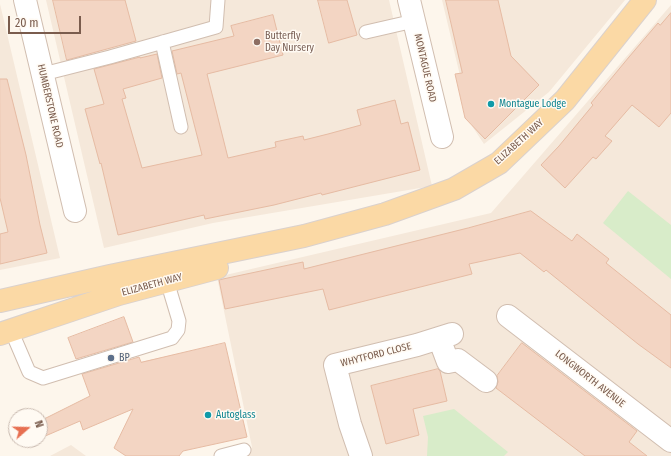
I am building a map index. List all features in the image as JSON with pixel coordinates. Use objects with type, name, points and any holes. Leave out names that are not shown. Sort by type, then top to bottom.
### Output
[{"type":"main road","name":"ELIZABETH WAY","points":[[0,301],[304,236],[385,214],[454,189],[499,162],[565,100],[645,0]]},
{"type":"main road","name":"ELIZABETH WAY","points":[[5,332],[118,294],[255,258],[304,236]]},
{"type":"street","name":"HUMBERSTONE ROAD","points":[[25,0],[75,211]]},
{"type":"street","name":"MONTAGUE ROAD","points":[[409,0],[442,137]]},
{"type":"street","name":"LONGWORTH AVENUE","points":[[508,316],[671,441]]},
{"type":"street","name":"WHYTFORD CLOSE","points":[[361,456],[350,424],[335,365],[417,345],[445,336],[448,362],[458,360],[486,381]]},
{"type":"lane","points":[[43,74],[216,27],[218,0]]},
{"type":"lane","points":[[366,32],[414,21]]},
{"type":"lane","points":[[162,42],[181,127]]},
{"type":"lane","points":[[5,332],[29,372],[43,378],[172,338],[178,330],[179,320],[167,281]]},
{"type":"lane","points":[[220,456],[244,450]]},
{"type":"shaded area","points":[[46,0],[389,0],[432,186],[213,223],[104,248]]},
{"type":"shaded area","points":[[442,0],[625,0],[549,92],[484,144],[472,126]]},
{"type":"shaded area","points":[[0,4],[60,258],[0,270]]},
{"type":"shaded area","points":[[671,5],[671,456],[246,456],[252,447],[217,277],[491,213]]},
{"type":"shaded area","points":[[71,445],[86,456],[50,456]]},
{"type":"green space","points":[[628,191],[671,225],[671,279],[603,223]]},
{"type":"green space","points":[[454,409],[508,452],[504,456],[427,456],[428,437],[423,416]]},
{"type":"building","points":[[53,0],[125,0],[136,41],[67,60]]},
{"type":"building","points":[[318,0],[347,0],[357,35],[329,43]]},
{"type":"building","points":[[446,0],[498,0],[511,56],[539,85],[485,139],[465,118],[455,74],[462,73]]},
{"type":"building","points":[[671,13],[671,113],[659,127],[632,105],[605,136],[612,141],[596,159],[593,157],[565,188],[541,165],[593,105],[591,103],[658,23],[660,25]]},
{"type":"building","points":[[273,15],[283,55],[207,74],[228,158],[276,147],[275,142],[303,136],[304,140],[361,125],[357,110],[395,100],[401,124],[408,122],[420,170],[322,195],[321,193],[274,205],[205,219],[204,215],[118,235],[101,163],[100,164],[85,109],[104,104],[94,69],[157,54],[162,78],[123,89],[126,98],[122,99],[142,168],[202,155],[181,73],[177,74],[172,51],[234,36],[231,26]]},
{"type":"building","points":[[0,79],[7,79],[26,155],[47,253],[0,264],[0,234],[8,232],[0,198]]},
{"type":"building","points":[[531,211],[572,241],[577,234],[609,259],[606,263],[671,315],[671,368],[638,344],[546,270],[544,272],[520,253],[469,264],[472,274],[329,310],[323,289],[225,309],[219,280],[303,262],[304,269]]},
{"type":"building","points":[[124,317],[133,342],[76,359],[68,338]]},
{"type":"building","points":[[225,343],[247,437],[183,451],[179,456],[126,456],[114,448],[133,409],[83,430],[80,421],[48,435],[48,417],[90,396],[82,374],[139,357],[141,362]]},
{"type":"building","points":[[522,343],[637,431],[629,442],[647,456],[585,456],[496,388],[498,382],[497,376]]},
{"type":"building","points":[[438,369],[440,371],[447,401],[413,409],[419,435],[386,444],[371,386]]},
{"type":"place","name":"Butterfly Day Nursery","points":[[257,42]]},
{"type":"place","name":"Montague Lodge","points":[[491,104]]},
{"type":"place","name":"BP","points":[[111,358]]},
{"type":"place","name":"Autoglass","points":[[208,415]]}]
